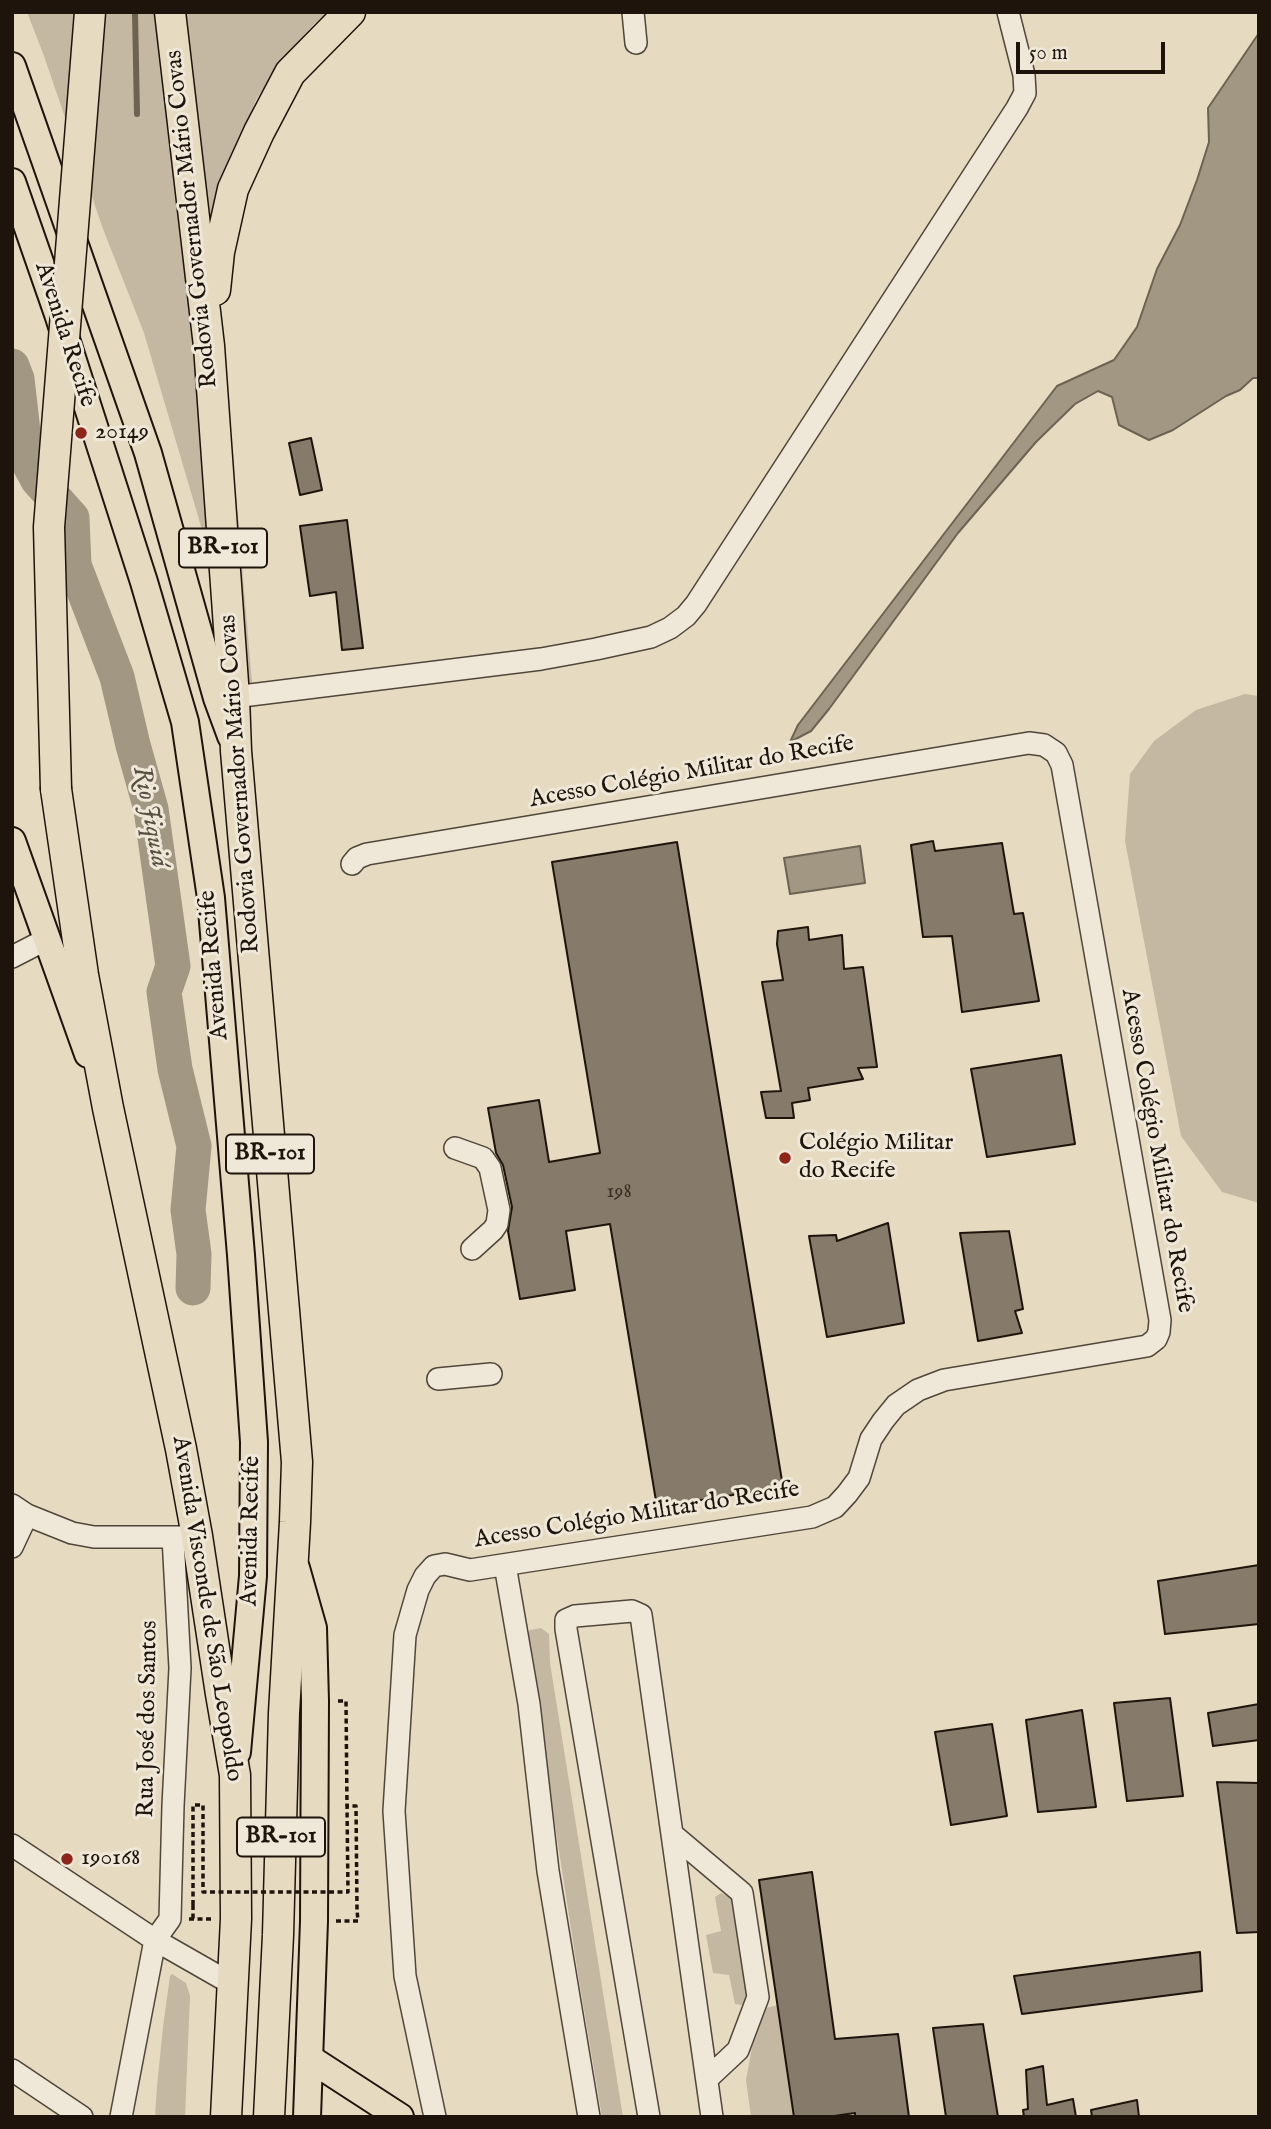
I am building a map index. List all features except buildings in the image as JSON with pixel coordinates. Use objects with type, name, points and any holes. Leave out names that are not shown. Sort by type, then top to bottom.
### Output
[{"type":"highway","name":"Avenida Visconde de São Leopoldo","points":[[90,12],[48,527],[56,789],[83,975],[108,1108],[181,1449],[185,1536],[219,1681],[235,1775],[236,1919],[226,2117]]},
{"type":"highway","name":"Rodovia Governador Mário Covas","points":[[170,12],[209,346],[236,751],[297,1462],[293,1557]]},
{"type":"highway","points":[[209,346],[219,252],[233,189],[290,73],[350,12]]},
{"type":"highway","name":"Avenida Visconde de São Leopoldo","points":[[269,2117],[278,1935],[284,1713],[293,1557]]},
{"type":"main road","name":"Avenida Recife","points":[[12,66],[148,453],[217,698],[236,751]]},
{"type":"main road","name":"Avenida Recife","points":[[12,182],[58,314],[144,582],[185,722],[211,898],[254,1442],[253,1576],[235,1775]]},
{"type":"main road","name":"Avenida Visconde de São Leopoldo","points":[[12,841],[19,886],[47,939],[108,1108]]},
{"type":"main road","points":[[293,1557],[313,1628],[315,1701],[314,1921],[307,2117]]},
{"type":"main road","points":[[309,2058],[400,2117]]},
{"type":"street","points":[[633,12],[636,43]]},
{"type":"street","points":[[234,697],[541,659],[651,637],[686,616],[1025,93],[1024,75],[1008,12]]},
{"type":"street","name":"Acesso Colégio Militar do Recife","points":[[352,864],[367,854],[1029,743],[1044,745],[1056,753],[1062,765],[1160,1320],[1156,1339],[1147,1346],[944,1380],[918,1390],[896,1405],[871,1439],[859,1478],[847,1494],[835,1507],[812,1517],[470,1570],[445,1563],[434,1566],[418,1590],[405,1635],[394,1811],[405,1976],[435,2117]]},
{"type":"street","points":[[12,957],[47,939]]},
{"type":"street","points":[[454,1148],[483,1158],[491,1168],[499,1210],[493,1230],[472,1249]]},
{"type":"street","points":[[438,1379],[491,1374]]},
{"type":"street","points":[[12,1548],[20,1510],[72,1533],[94,1537],[185,1536]]},
{"type":"street","name":"Rua José dos Santos","points":[[170,1919],[185,1536]]},
{"type":"street","points":[[505,1565],[529,1704],[548,1871],[589,2117]]},
{"type":"street","points":[[649,2117],[566,1629],[566,1620],[575,1616],[632,1611],[641,1615],[712,2117]]},
{"type":"street","points":[[672,1834],[742,1893],[758,1997],[738,2050],[707,2079]]},
{"type":"street","points":[[12,1845],[155,1940],[232,1984]]},
{"type":"street","points":[[121,2117],[155,1940],[170,1919]]},
{"type":"street","points":[[12,2070],[82,2117]]},
{"type":"path","points":[[194,1919],[193,1805],[203,1805],[203,1892],[348,1892],[346,1701]]},
{"type":"path","points":[[347,1806],[356,1806],[358,1921]]},
{"type":"path","points":[[170,1919],[236,1919]]},
{"type":"shaded area","points":[[27,12],[329,12],[315,23],[279,63],[256,100],[235,150],[211,232],[254,706],[144,333],[103,229]]},
{"type":"shaded area","points":[[1259,33],[1259,378],[1253,378],[1240,390],[1173,430],[1149,440],[1119,425],[1112,397],[1098,391],[1075,404],[1036,442],[958,533],[811,731],[790,742],[798,725],[1057,386],[1114,360],[1137,327],[1157,269],[1180,225],[1197,180],[1209,142],[1208,108]]},
{"type":"shaded area","points":[[1245,694],[1259,696],[1259,1203],[1222,1192],[1181,1136],[1125,841],[1130,774],[1154,741],[1196,710]]},
{"type":"shaded area","points":[[860,846],[865,883],[790,894],[784,858]]},
{"type":"shaded area","points":[[541,1628],[549,1634],[550,1663],[623,2117],[602,2117],[578,1974],[526,1637],[530,1630]]},
{"type":"shaded area","points":[[721,1893],[733,1899],[747,1997],[742,2005],[735,2004],[729,1975],[713,1973],[706,1935],[721,1931],[715,1897]]},
{"type":"shaded area","points":[[172,1974],[186,1983],[190,1996],[185,2117],[155,2117],[163,2027]]},
{"type":"shaded area","points":[[778,2005],[794,2117],[751,2117],[746,2080],[752,2047],[766,2008]]},
{"type":"waterway","points":[[135,12],[137,114]]},
{"type":"waterway","name":"Rio Jiquiá","points":[[12,366],[17,379],[26,458],[38,480],[72,518],[74,565],[117,677],[151,809],[173,966],[164,992],[175,1069],[194,1146],[188,1210],[194,1254],[193,1288]]},
{"type":"place","name":"20149","points":[[81,433]]},
{"type":"place","name":"Colégio Militar do Recife","points":[[785,1158]]},
{"type":"place","name":"190168","points":[[67,1859]]}]
